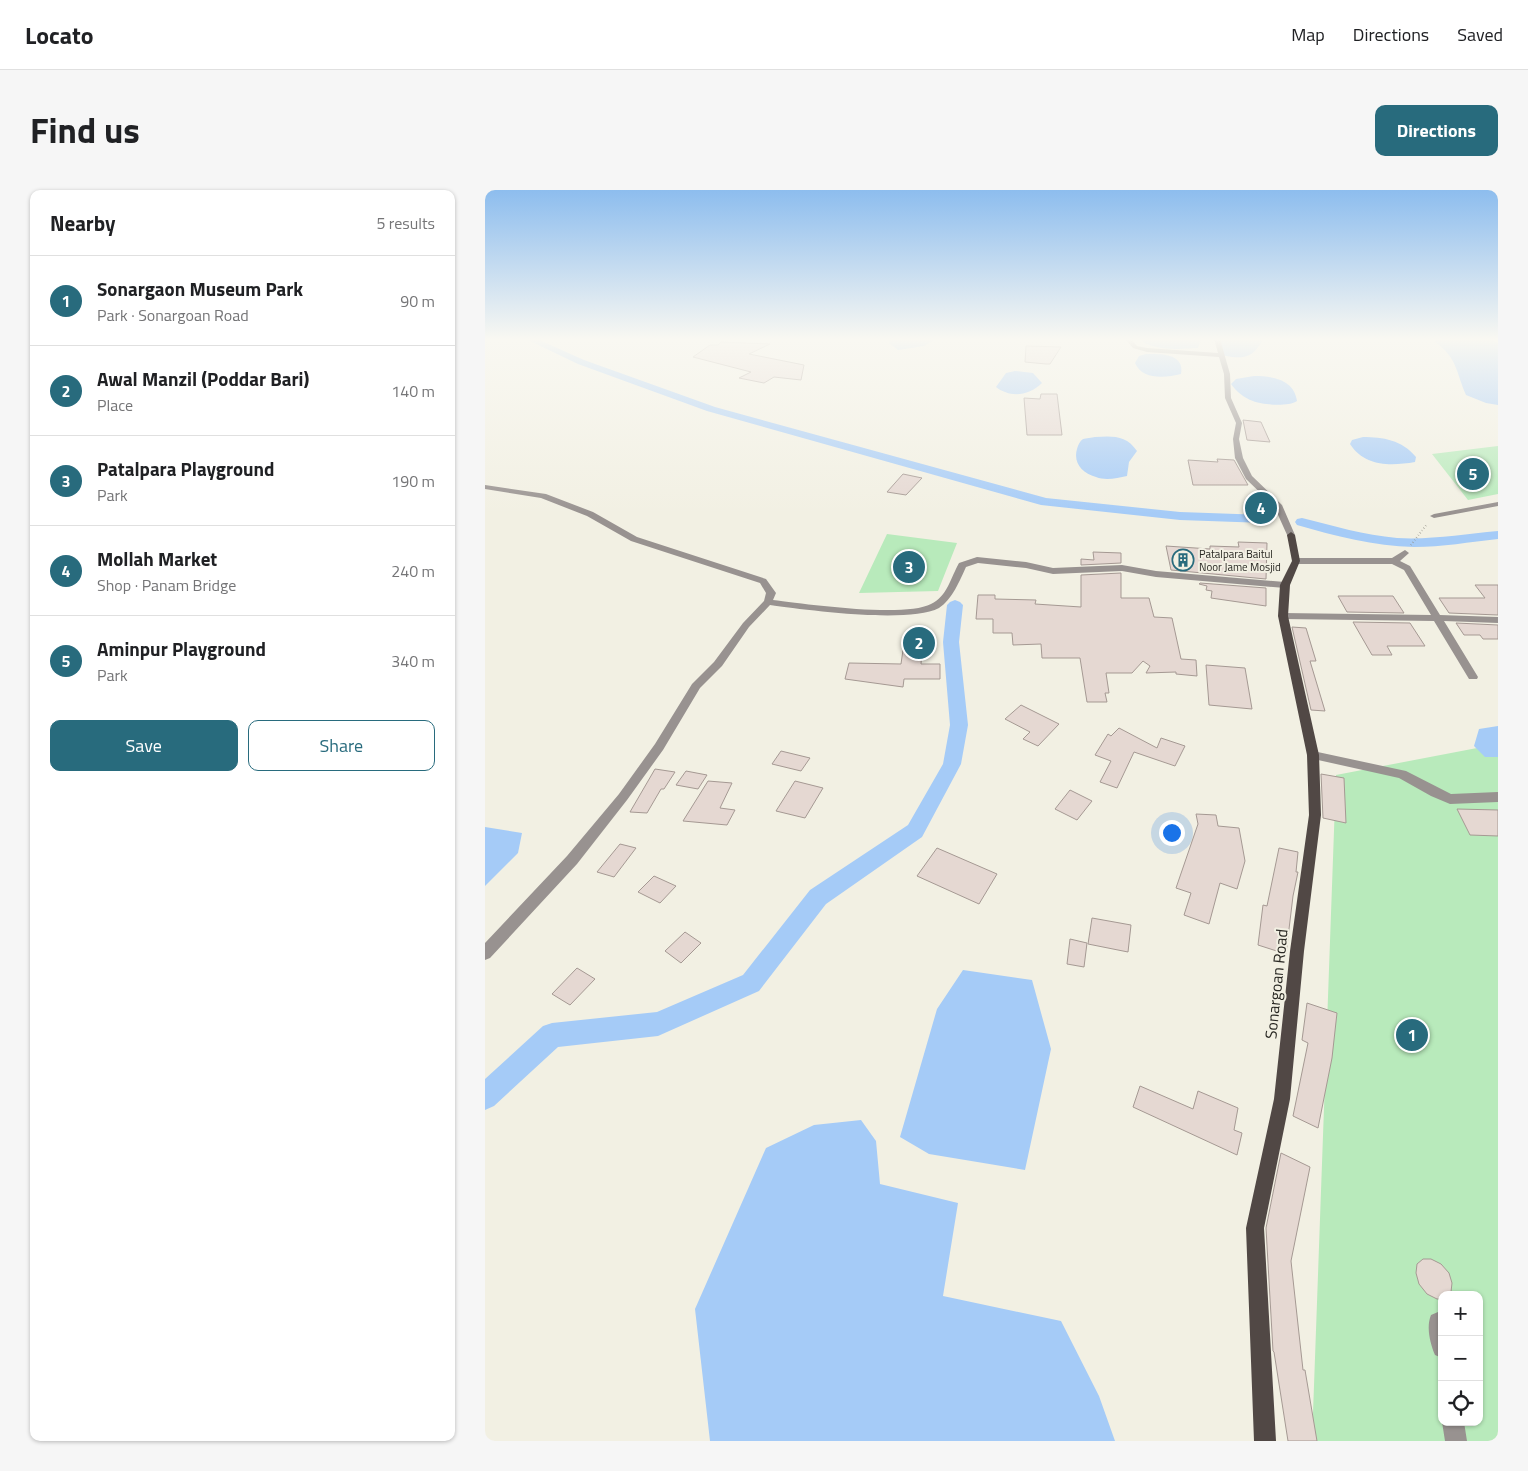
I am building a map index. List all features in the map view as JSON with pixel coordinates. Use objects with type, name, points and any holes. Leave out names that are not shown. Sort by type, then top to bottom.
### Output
[{"type":"main road","points":[[1291,535],[1296,561]]},
{"type":"main road","name":"Sonargoan Road","points":[[1265,1441],[1255,1228],[1282,1099],[1297,952],[1315,815],[1313,755],[1283,616],[1285,586],[1296,561]]},
{"type":"street","points":[[1228,397],[1239,423],[1236,439],[1239,458],[1249,477],[1278,505],[1291,535]]},
{"type":"street","points":[[485,487],[543,496],[591,514],[634,540],[763,581],[771,593],[768,602],[746,625],[718,664],[696,686],[659,747],[623,797],[573,860],[485,953]]},
{"type":"street","points":[[1434,516],[1498,504]]},
{"type":"street","points":[[1394,561],[1405,553]]},
{"type":"street","points":[[768,602],[890,613],[923,610],[935,607],[941,601],[949,591],[962,565],[977,560],[1026,565],[1053,571],[1122,568],[1156,574],[1285,586]]},
{"type":"street","points":[[1296,561],[1394,561],[1407,568],[1473,677]]},
{"type":"street","points":[[1283,616],[1435,617],[1498,620]]},
{"type":"street","points":[[1313,755],[1402,774],[1435,793],[1450,799],[1498,798]]},
{"type":"street","points":[[1454,1426],[1456,1441]]},
{"type":"path","points":[[1405,553],[1434,516]]},
{"type":"green space","points":[[1498,446],[1498,494],[1468,500],[1432,454]]},
{"type":"green space","points":[[887,534],[957,543],[938,591],[859,593]]},
{"type":"green space","points":[[1498,744],[1498,1441],[1312,1441],[1336,775]]},
{"type":"water","points":[[1245,397],[1296,397],[1297,401],[1282,405],[1250,400]]},
{"type":"water","points":[[1472,397],[1498,397],[1498,405]]},
{"type":"water","points":[[1095,437],[1124,439],[1133,446],[1137,451],[1129,462],[1127,476],[1104,479],[1087,473],[1080,467],[1076,454],[1081,441]]},
{"type":"water","points":[[1363,437],[1385,439],[1398,443],[1411,451],[1416,457],[1415,462],[1388,464],[1371,461],[1356,452],[1350,444],[1352,440]]},
{"type":"water","points":[[1498,726],[1498,757],[1485,757],[1474,746],[1479,729]]},
{"type":"water","points":[[485,827],[522,833],[518,853],[485,886]]},
{"type":"water","points":[[963,970],[1032,980],[1051,1049],[1025,1170],[929,1154],[900,1137],[937,1009]]},
{"type":"water","points":[[861,1120],[876,1141],[880,1184],[958,1203],[943,1296],[1061,1321],[1099,1396],[1115,1441],[710,1441],[695,1309],[766,1148],[814,1125]]},
{"type":"building","points":[[1040,397],[1057,397],[1062,435],[1027,435],[1024,398],[1040,399]]},
{"type":"building","points":[[1243,420],[1261,422],[1270,442],[1247,440]]},
{"type":"building","points":[[1217,459],[1234,460],[1248,485],[1193,485],[1188,460],[1218,462]]},
{"type":"building","points":[[903,474],[922,478],[906,495],[887,492]]},
{"type":"building","points":[[1238,542],[1267,543],[1266,579],[1171,570],[1166,546],[1210,549],[1210,546],[1239,547]]},
{"type":"building","points":[[1093,552],[1121,553],[1121,563],[1081,565],[1081,559],[1094,560]]},
{"type":"building","points":[[1121,573],[1121,598],[1149,598],[1154,617],[1172,618],[1181,659],[1196,660],[1197,676],[1176,674],[1176,672],[1146,673],[1150,666],[1143,661],[1132,673],[1106,673],[1109,693],[1105,693],[1107,702],[1087,702],[1080,658],[1042,658],[1041,644],[1013,645],[1012,633],[993,633],[993,619],[976,619],[978,595],[995,595],[995,599],[1036,600],[1035,604],[1081,607],[1081,575]]},
{"type":"building","points":[[1200,583],[1266,588],[1266,606],[1211,598],[1212,591],[1206,590],[1207,586]]},
{"type":"building","points":[[1475,585],[1498,585],[1498,615],[1449,613],[1439,598],[1485,598]]},
{"type":"building","points":[[1338,596],[1393,596],[1404,613],[1347,612]]},
{"type":"building","points":[[1353,622],[1410,623],[1425,646],[1387,646],[1392,655],[1372,655]]},
{"type":"building","points":[[1456,623],[1498,625],[1498,639],[1483,639],[1480,635],[1464,635]]},
{"type":"building","points":[[1292,627],[1306,628],[1316,661],[1310,661],[1325,711],[1311,710]]},
{"type":"building","points":[[905,636],[923,636],[921,664],[940,664],[940,679],[904,679],[903,687],[845,679],[849,663],[901,664]]},
{"type":"building","points":[[1206,665],[1245,668],[1252,709],[1209,705]]},
{"type":"building","points":[[1021,705],[1059,724],[1038,746],[1023,739],[1030,732],[1005,719]]},
{"type":"building","points":[[1119,728],[1157,748],[1161,738],[1185,746],[1175,766],[1134,752],[1117,788],[1100,782],[1111,761],[1095,755],[1108,734],[1111,736]]},
{"type":"building","points":[[781,751],[810,758],[801,771],[772,764]]},
{"type":"building","points":[[655,769],[675,772],[664,789],[661,789],[647,813],[630,812]]},
{"type":"building","points":[[686,771],[707,775],[698,789],[676,785]]},
{"type":"building","points":[[1321,774],[1344,778],[1346,823],[1323,818]]},
{"type":"building","points":[[708,781],[732,783],[720,808],[735,810],[727,825],[683,821]]},
{"type":"building","points":[[795,781],[823,788],[805,818],[776,811]]},
{"type":"building","points":[[1070,790],[1092,801],[1077,820],[1055,809]]},
{"type":"building","points":[[1457,809],[1498,810],[1498,836],[1470,835]]},
{"type":"building","points":[[1196,814],[1216,815],[1218,826],[1239,828],[1245,861],[1237,889],[1220,883],[1209,924],[1184,915],[1191,893],[1176,888],[1198,824]]},
{"type":"building","points":[[620,844],[636,848],[614,877],[597,872]]},
{"type":"building","points":[[937,848],[997,874],[979,904],[917,876]]},
{"type":"building","points":[[1279,848],[1298,852],[1296,872],[1298,872],[1286,954],[1258,945],[1263,905],[1267,906]]},
{"type":"building","points":[[654,876],[676,886],[660,903],[638,892]]},
{"type":"building","points":[[1092,918],[1131,925],[1128,952],[1088,944]]},
{"type":"building","points":[[685,932],[701,943],[681,963],[665,951]]},
{"type":"building","points":[[1070,939],[1087,943],[1084,967],[1067,964]]},
{"type":"building","points":[[577,968],[595,979],[570,1005],[552,994]]},
{"type":"building","points":[[1307,1003],[1337,1013],[1332,1058],[1318,1128],[1293,1116],[1308,1043],[1302,1040]]},
{"type":"building","points":[[1140,1086],[1193,1109],[1198,1091],[1238,1108],[1234,1130],[1242,1133],[1237,1155],[1133,1107]]},
{"type":"building","points":[[1281,1153],[1310,1167],[1291,1261],[1303,1370],[1305,1370],[1317,1441],[1288,1441],[1273,1351],[1266,1228]]},
{"type":"building","points":[[1423,1259],[1431,1259],[1441,1264],[1449,1273],[1452,1283],[1451,1291],[1438,1291],[1438,1299],[1427,1294],[1419,1284],[1416,1273],[1417,1264]]},
{"type":"waterway","points":[[679,397],[711,409],[1045,502],[1180,516],[1265,519]]},
{"type":"waterway","points":[[1302,522],[1350,535],[1399,542],[1415,543],[1498,535]]},
{"type":"waterway","points":[[485,1097],[552,1035],[658,1024],[751,983],[818,897],[915,831],[952,764],[959,725],[951,642],[955,605]]},
{"type":"place","name":"Aminpur Playground","points":[[1473,474]]},
{"type":"place","name":"Mollah Market","points":[[1261,508]]},
{"type":"place","name":"Patalpara Baitul Noor Jame Mosjid","points":[[1183,560]]},
{"type":"place","name":"Patalpara Playground","points":[[909,567]]},
{"type":"place","name":"Awal Manzil (Poddar Bari)","points":[[919,643]]},
{"type":"place","name":"Sonargaon Museum Park","points":[[1412,1035]]}]
